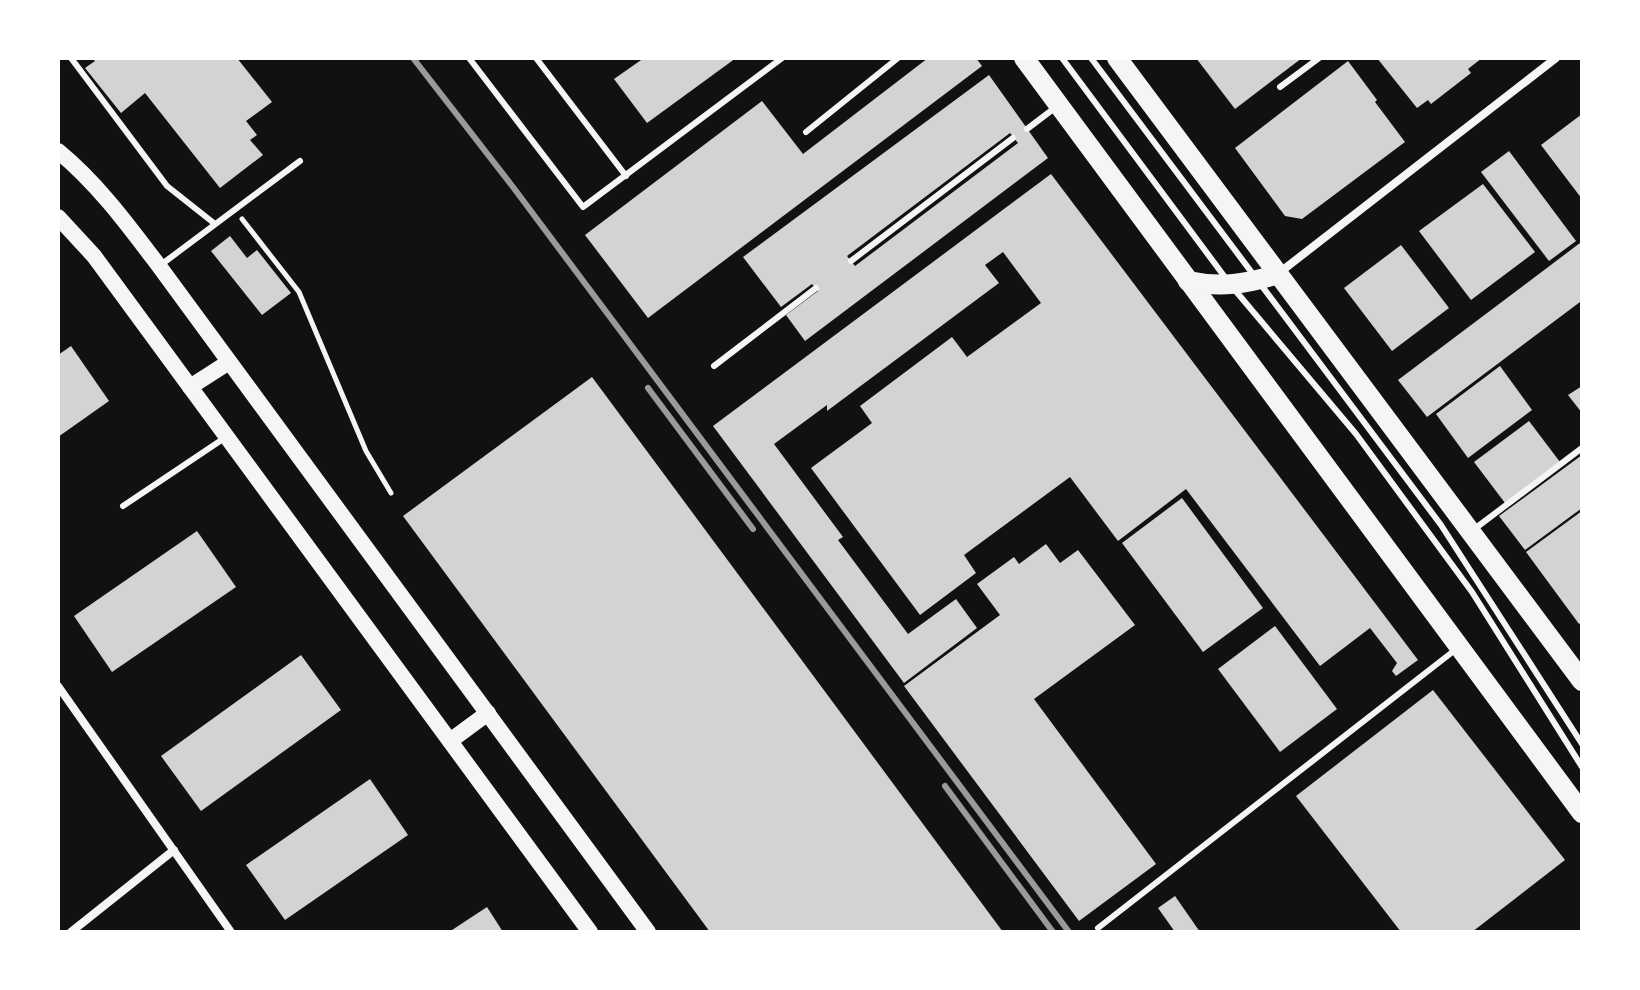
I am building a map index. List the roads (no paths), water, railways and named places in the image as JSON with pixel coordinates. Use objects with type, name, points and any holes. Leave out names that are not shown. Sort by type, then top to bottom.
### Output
[{"type":"main road","points":[[1024,58],[1582,813]]},
{"type":"main road","points":[[1117,58],[1582,681]]},
{"type":"main road","points":[[58,151],[107,198],[159,266],[648,932]]},
{"type":"main road","points":[[58,217],[94,256],[590,932]]},
{"type":"main road","points":[[1188,281],[1231,285],[1278,274]]},
{"type":"main road","points":[[190,387],[229,362]]},
{"type":"main road","points":[[450,741],[488,713]]},
{"type":"street","points":[[1278,274],[1556,58]]},
{"type":"street","points":[[58,686],[231,932]]},
{"type":"street","points":[[71,932],[174,850]]},
{"type":"lane","points":[[71,58],[167,186],[215,224]]},
{"type":"lane","points":[[469,58],[583,207],[782,58]]},
{"type":"lane","points":[[536,58],[626,176]]},
{"type":"lane","points":[[806,132],[898,58]]},
{"type":"lane","points":[[1062,58],[1231,285],[1356,434],[1504,641],[1582,767]]},
{"type":"lane","points":[[1091,58],[1441,525],[1582,744]]},
{"type":"lane","points":[[1280,87],[1319,58]]},
{"type":"lane","points":[[1027,129],[1058,105]]},
{"type":"lane","points":[[851,261],[1013,138]]},
{"type":"lane","points":[[159,266],[300,161]]},
{"type":"lane","points":[[714,366],[816,288]]},
{"type":"lane","points":[[123,506],[226,437]]},
{"type":"lane","points":[[1471,531],[1582,448]]},
{"type":"lane","points":[[1098,928],[1459,647]]},
{"type":"railway","points":[[413,58],[513,187],[1069,932]]},
{"type":"railway","points":[[648,388],[753,529]]},
{"type":"railway","points":[[945,786],[1053,932]]}]
